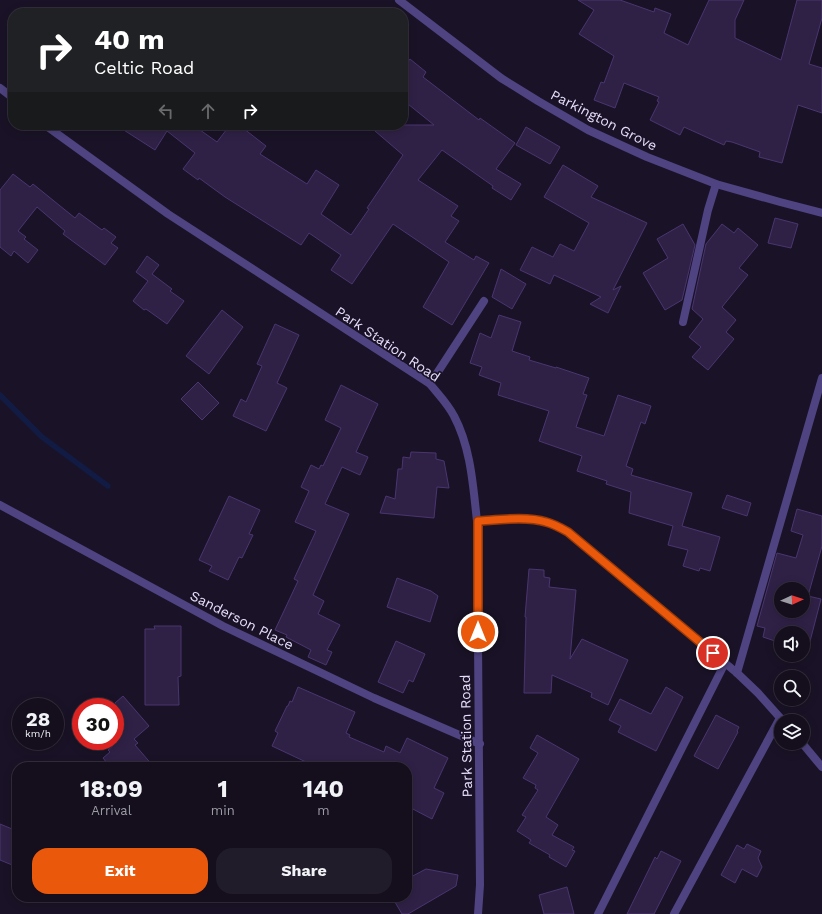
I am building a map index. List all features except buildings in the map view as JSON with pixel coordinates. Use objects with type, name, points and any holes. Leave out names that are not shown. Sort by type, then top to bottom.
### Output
[{"type":"street","name":"Parkington Grove","points":[[399,0],[501,78],[588,130],[647,158],[716,184],[822,213]]},
{"type":"street","points":[[0,88],[8,94]]},
{"type":"street","name":"Park Station Road","points":[[52,130],[168,214],[430,384],[454,414],[461,429],[470,465],[478,521],[480,744],[480,885],[478,914]]},
{"type":"street","points":[[683,322],[708,210],[716,184]]},
{"type":"street","points":[[430,384],[484,301]]},
{"type":"street","points":[[737,673],[822,378]]},
{"type":"street","name":"Sanderson Place","points":[[0,505],[223,626],[374,698],[480,744]]},
{"type":"street","points":[[478,521],[533,519],[545,521],[568,532],[737,673],[758,693],[776,714]]},
{"type":"street","points":[[598,914],[725,663]]},
{"type":"street","points":[[674,914],[774,733]]},
{"type":"street","points":[[809,750],[821,763]]},
{"type":"waterway","points":[[0,395],[42,437],[108,486]]},
{"type":"route","points":[[478,632],[478,521],[533,519],[545,521],[568,532],[713,653]]}]
